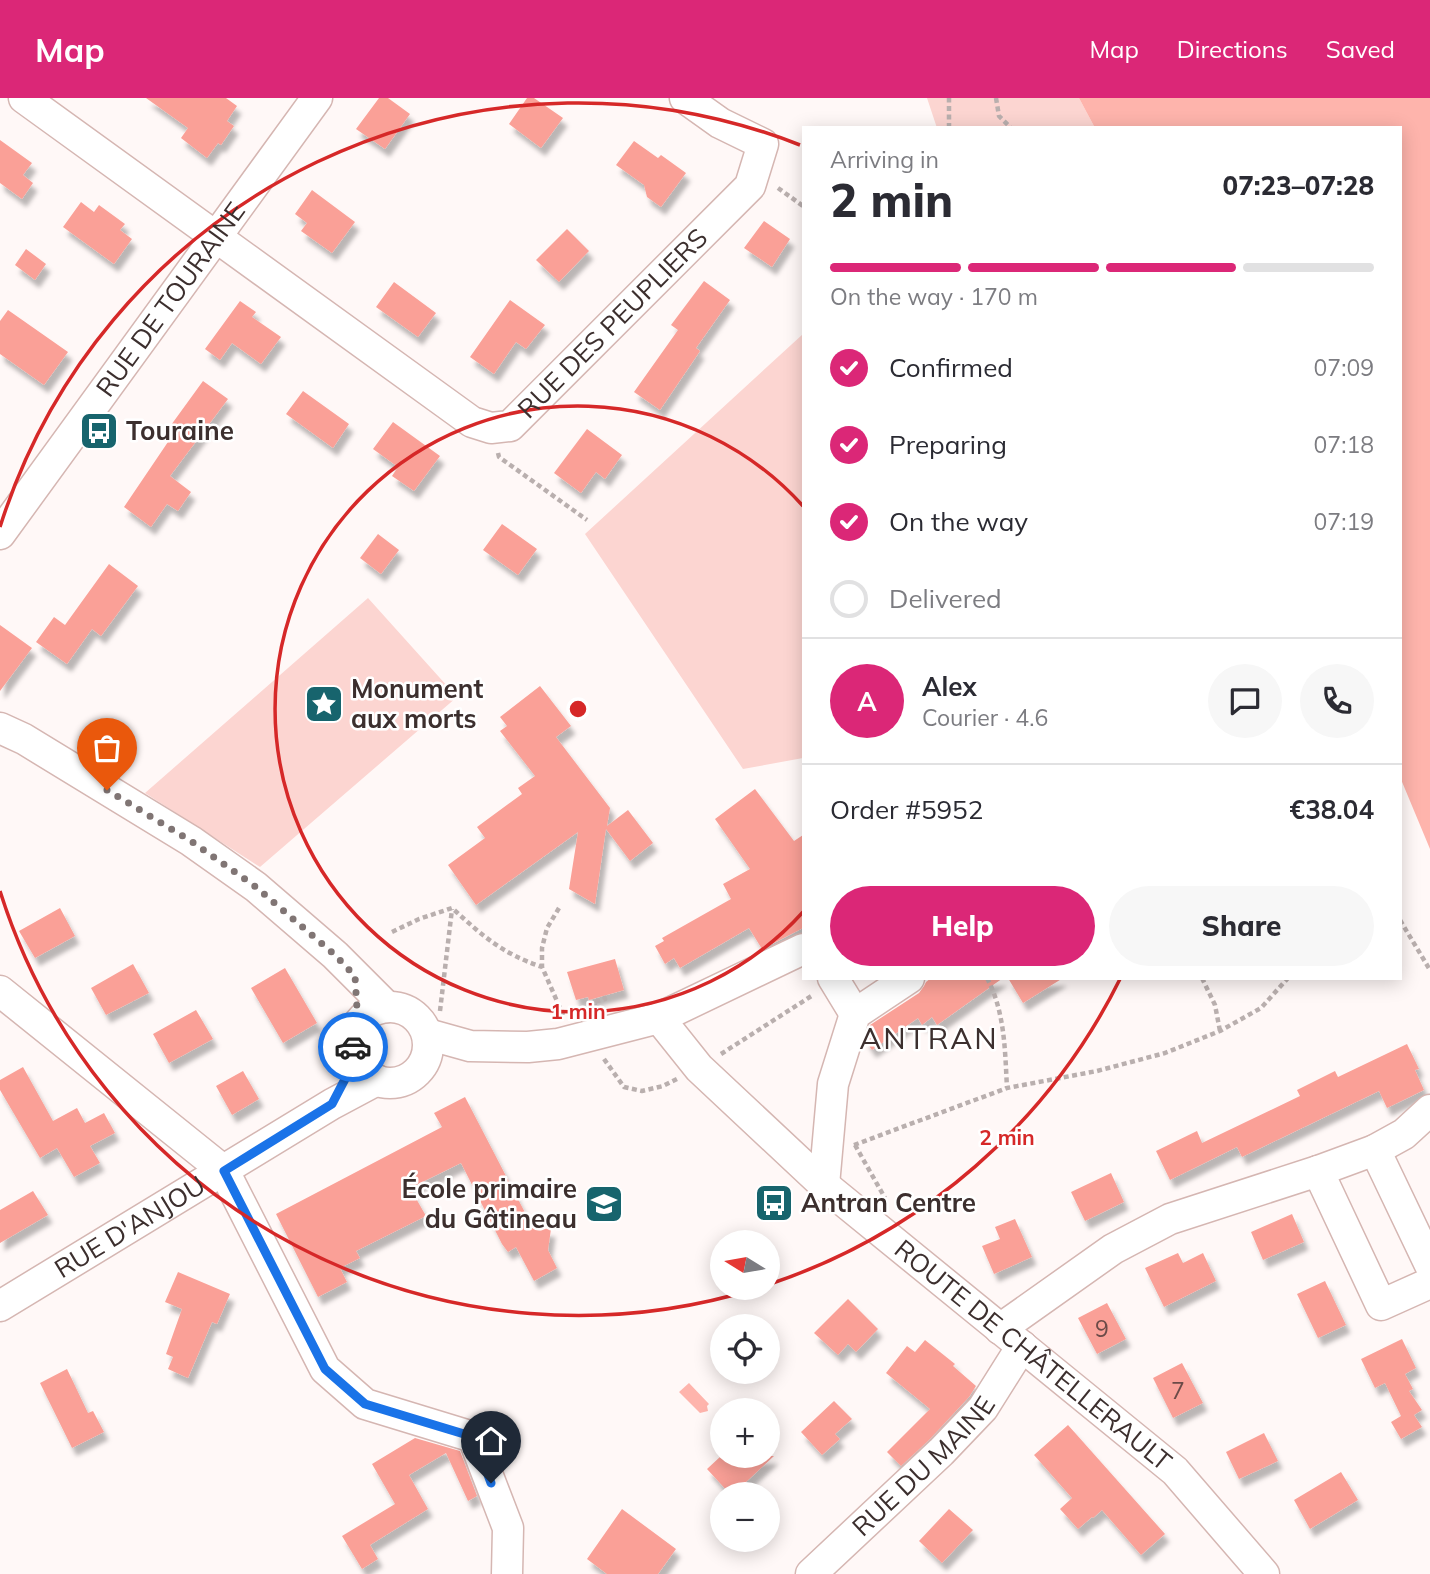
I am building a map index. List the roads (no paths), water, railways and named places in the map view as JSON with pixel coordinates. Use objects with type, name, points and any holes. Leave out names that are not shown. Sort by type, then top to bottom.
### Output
[{"type":"street","name":"RUE DES PEUPLIERS","points":[[24,98],[472,422],[491,428],[510,425],[750,186],[763,144],[720,123],[685,98]]},
{"type":"street","name":"RUE DE TOURAINE","points":[[0,534],[317,98]]},
{"type":"street","points":[[0,728],[24,739],[191,841],[256,887],[335,955],[387,1007]]},
{"type":"street","points":[[427,1035],[470,1046],[528,1047],[558,1044],[659,1018],[802,949]]},
{"type":"street","points":[[355,976],[358,1025]]},
{"type":"street","points":[[834,980],[855,1014]]},
{"type":"street","points":[[824,1185],[833,1084],[855,1014],[906,980]]},
{"type":"street","points":[[0,991],[224,1171],[325,1369],[365,1404],[474,1437],[508,1528],[508,1574]]},
{"type":"street","points":[[387,1007],[412,1013],[427,1035],[417,1072],[399,1082],[388,1083],[369,1076],[361,1069],[352,1048],[358,1025],[366,1016],[387,1007]]},
{"type":"street","name":"ROUTE DE CHÂTELLERAULT","points":[[659,1018],[699,1068],[824,1185],[1175,1471],[1264,1574]]},
{"type":"street","points":[[332,1104],[355,1060]]},
{"type":"street","name":"RUE D'ANJOU","points":[[0,1306],[332,1104],[377,1080]]},
{"type":"street","points":[[1011,1337],[1113,1249],[1170,1219],[1375,1150],[1404,1134],[1430,1110]]},
{"type":"street","points":[[1375,1150],[1430,1265]]},
{"type":"street","points":[[1318,1171],[1381,1305],[1430,1283]]},
{"type":"street","name":"RUE DU MAINE","points":[[811,1574],[941,1452],[983,1408],[1011,1337]]},
{"type":"place","name":"Touraine","points":[[99,431]]},
{"type":"place","name":"Monument aux morts","points":[[324,704]]},
{"type":"place","name":"Antran Centre","points":[[774,1203]]},
{"type":"place","name":"École primaire du Gâtineau","points":[[604,1204]]},
{"type":"district","name":"ANTRAN","points":[[929,1039]]}]
